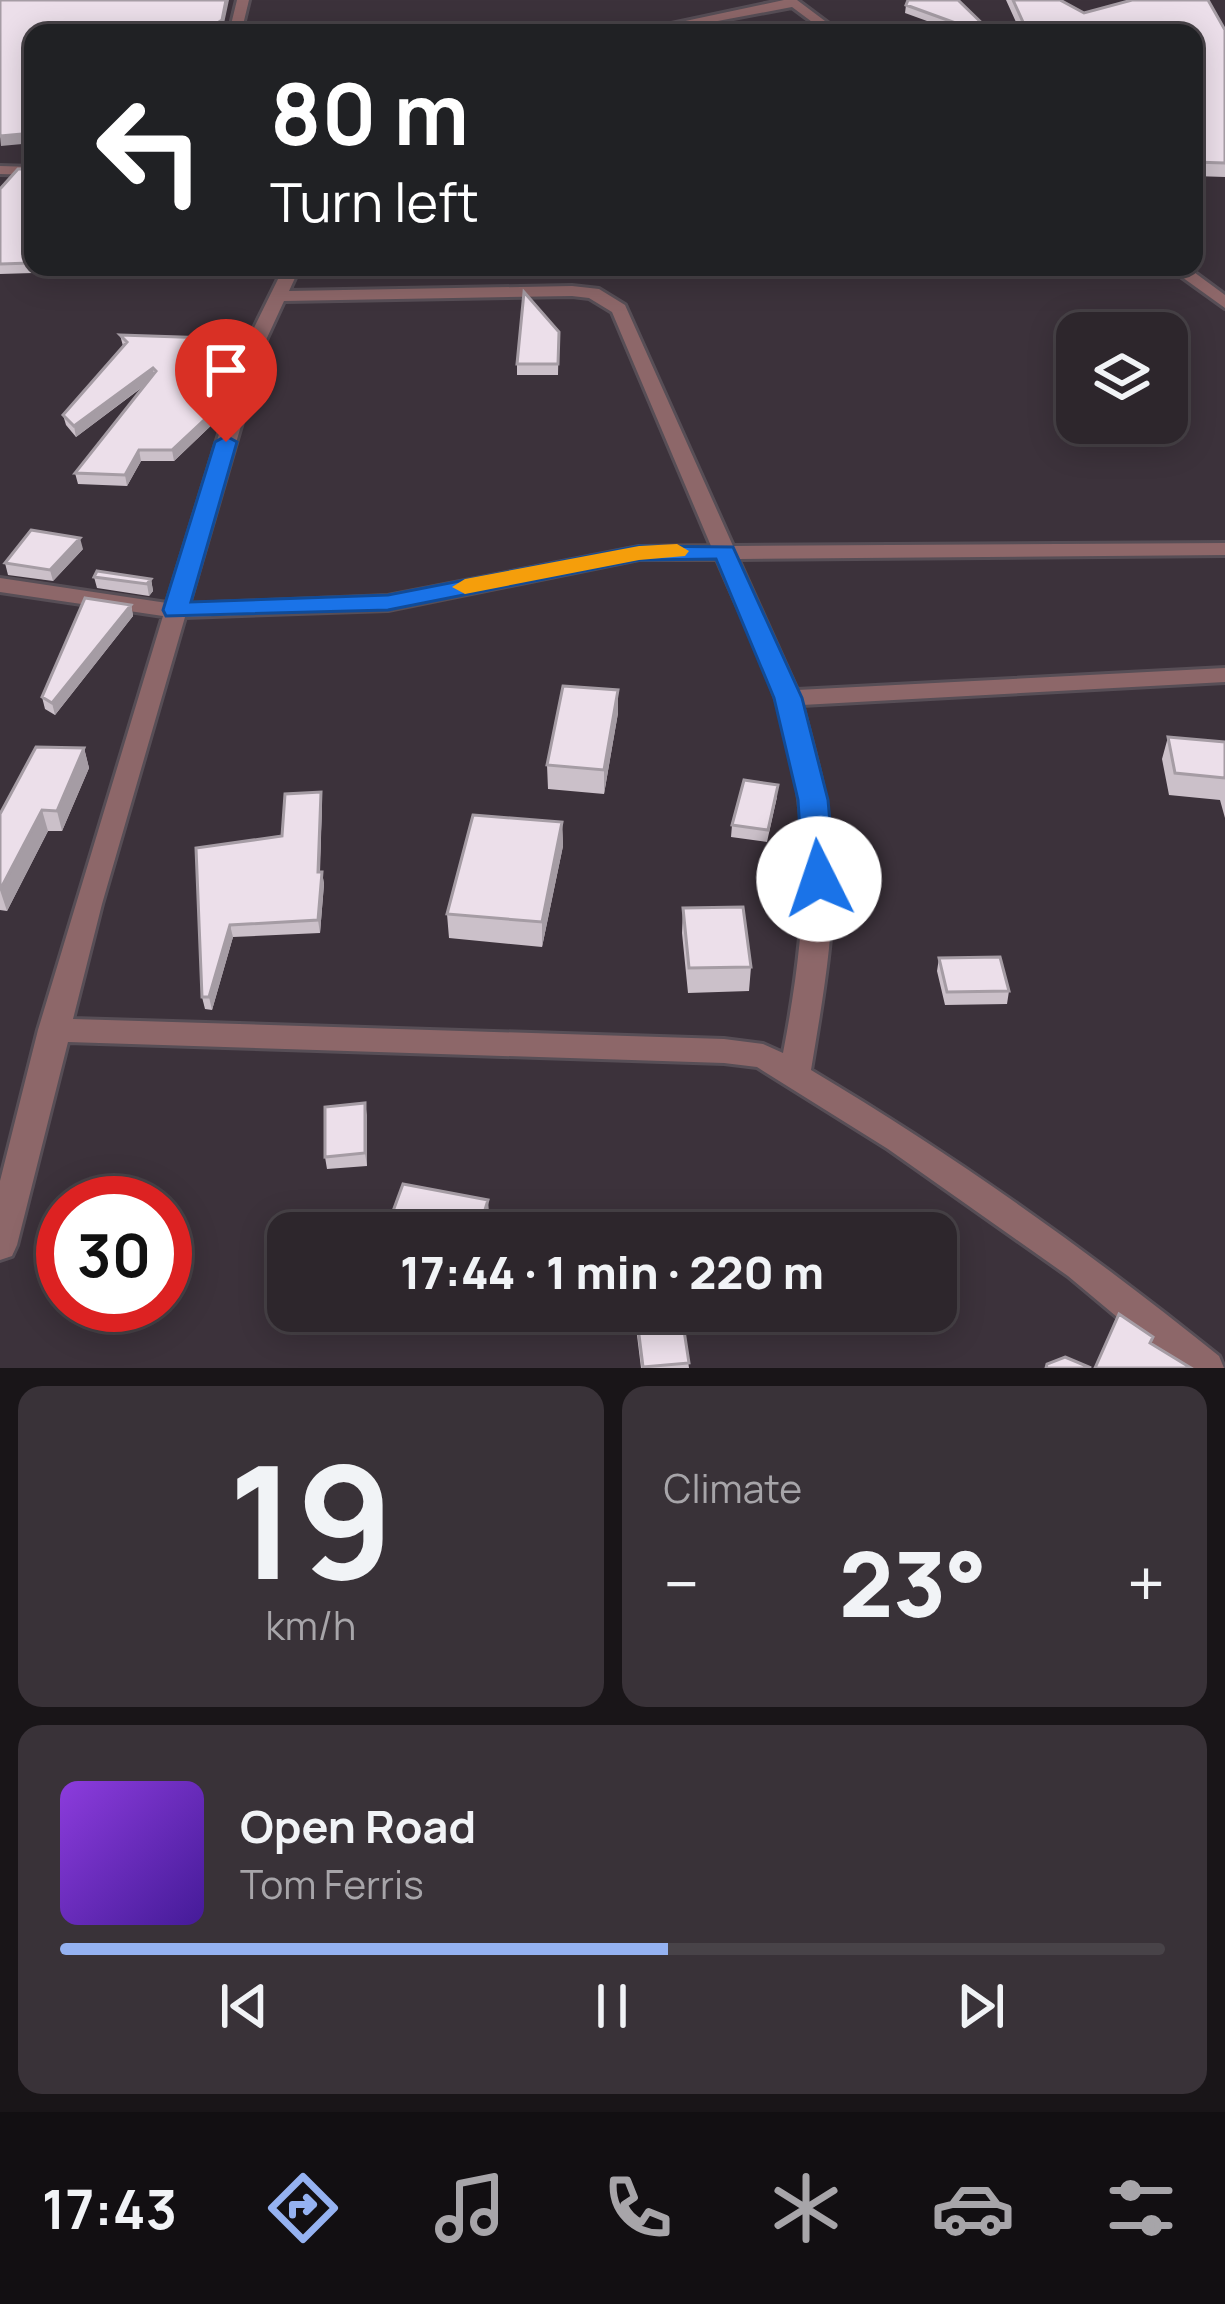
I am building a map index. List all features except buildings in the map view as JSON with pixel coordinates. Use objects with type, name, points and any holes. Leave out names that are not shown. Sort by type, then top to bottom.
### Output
[{"type":"street","points":[[679,24],[792,1],[823,24]]},
{"type":"street","points":[[0,1245],[53,1030],[176,610],[257,340],[287,276]]},
{"type":"street","points":[[1188,276],[1225,303]]},
{"type":"street","points":[[277,296],[572,291],[609,300],[620,310],[788,698],[813,800],[819,879],[817,950],[795,1074]]},
{"type":"street","points":[[0,586],[176,610],[388,603],[639,553],[1225,549]]},
{"type":"street","points":[[788,698],[1225,675]]},
{"type":"street","points":[[53,1030],[763,1056],[899,1139],[1080,1265],[1206,1368]]},
{"type":"slow traffic","points":[[465,587],[639,553],[677,551]]},
{"type":"route","points":[[226,442],[176,610],[388,603],[639,553],[725,552],[788,698],[813,800],[819,879]]}]
